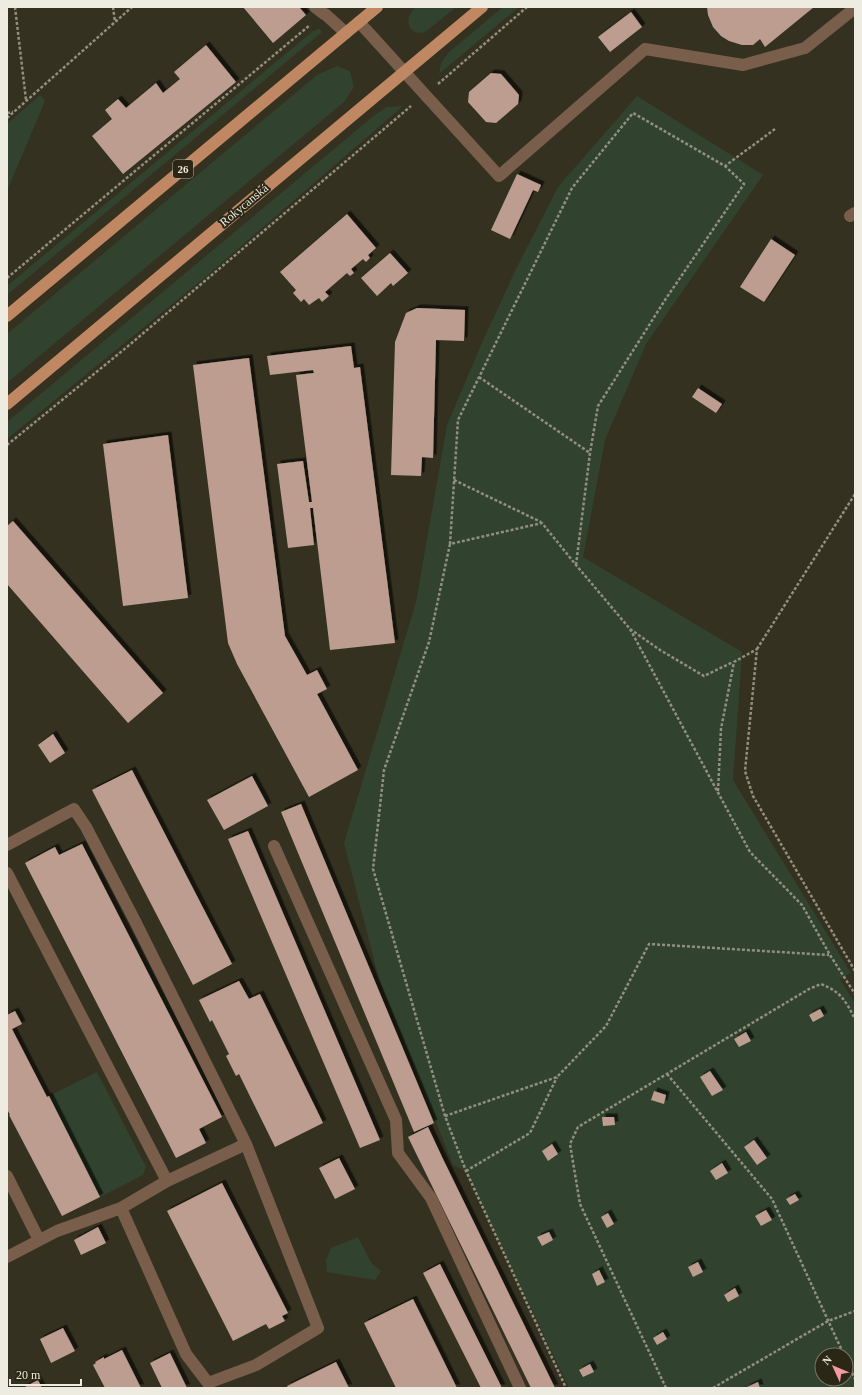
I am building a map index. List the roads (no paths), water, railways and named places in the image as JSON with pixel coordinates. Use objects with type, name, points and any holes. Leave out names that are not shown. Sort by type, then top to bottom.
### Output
[{"type":"main road","name":"26","points":[[7,316],[377,7]]},
{"type":"main road","name":"Rokycanská","points":[[7,404],[482,7]]},
{"type":"street","points":[[359,22],[499,176],[646,49],[743,65],[805,48],[855,8]]},
{"type":"street","points":[[319,10],[346,33]]},
{"type":"street","points":[[7,845],[74,809],[86,827],[135,921],[246,1144],[318,1328],[256,1365],[208,1383],[186,1354],[121,1208]]},
{"type":"street","points":[[274,846],[396,1120],[398,1153],[431,1198],[520,1388]]},
{"type":"street","points":[[7,872],[167,1181]]},
{"type":"street","points":[[7,1257],[57,1231],[121,1208],[167,1181],[246,1144]]},
{"type":"street","points":[[7,1176],[39,1240]]}]
